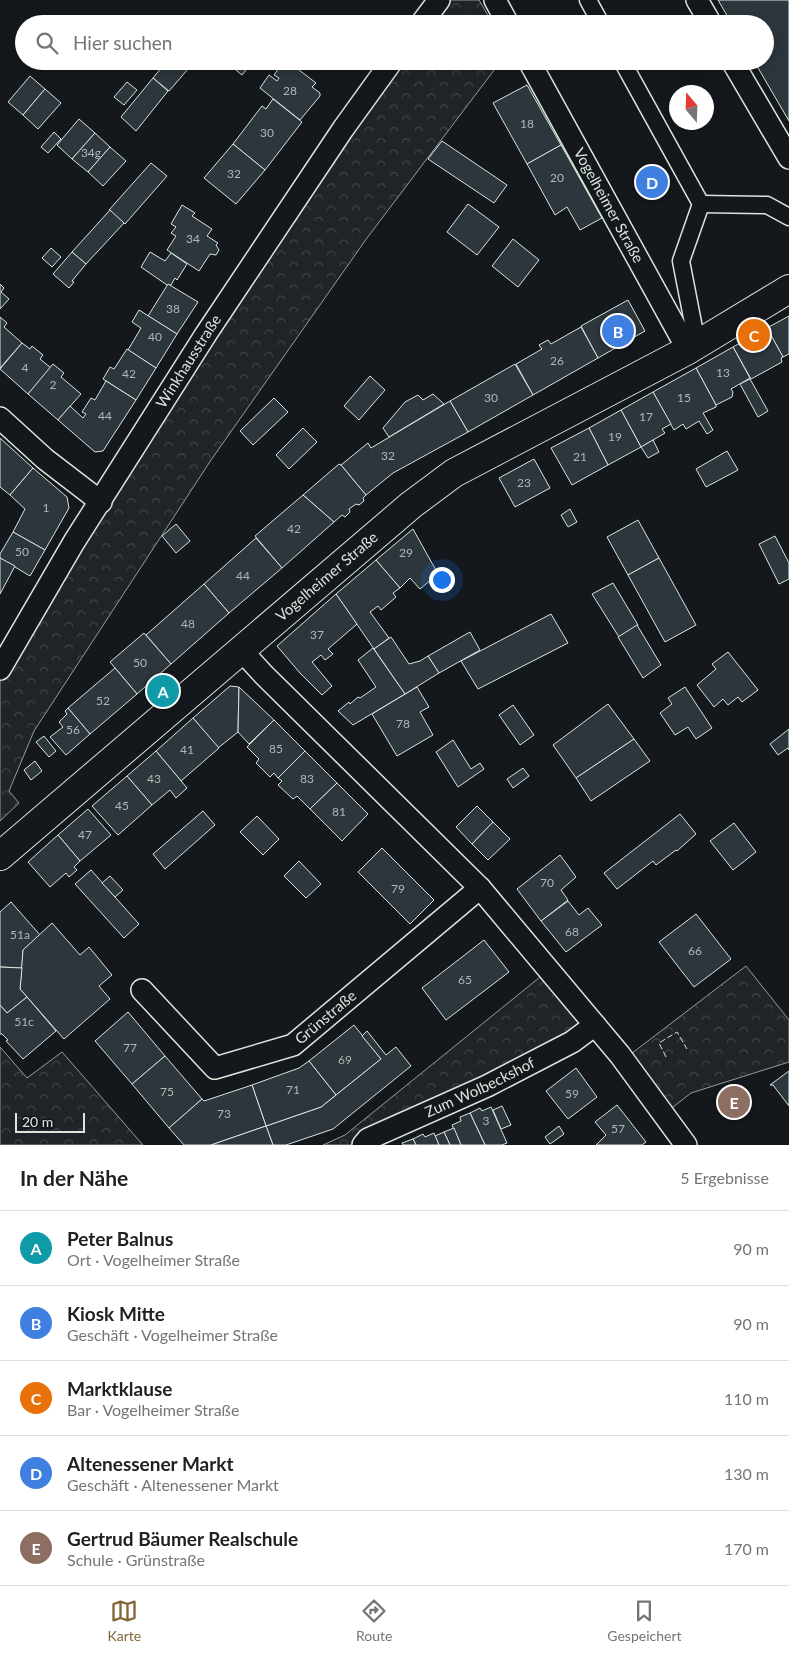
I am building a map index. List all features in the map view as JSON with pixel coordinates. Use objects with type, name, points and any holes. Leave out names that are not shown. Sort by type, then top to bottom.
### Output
[{"type":"main road","name":"Vogelheimer Straße","points":[[0,856],[411,504],[454,473],[691,339],[789,289]]},
{"type":"street","points":[[428,15],[439,0]]},
{"type":"street","points":[[495,0],[503,15]]},
{"type":"street","points":[[588,0],[596,15]]},
{"type":"street","points":[[697,0],[706,15]]},
{"type":"street","name":"Winkhausstraße","points":[[0,669],[74,542],[206,334],[343,129],[386,70]]},
{"type":"street","name":"Vogelheimer Straße","points":[[533,70],[691,339]]},
{"type":"street","points":[[627,70],[702,204],[681,262],[691,339]]},
{"type":"street","points":[[737,70],[789,158]]},
{"type":"street","points":[[702,204],[767,205],[789,217]]},
{"type":"street","points":[[0,418],[45,459],[101,502]]},
{"type":"street","points":[[242,650],[264,675],[480,888],[620,1054],[686,1145]]},
{"type":"street","name":"Grünstraße","points":[[142,990],[215,1068],[224,1066],[293,1045],[480,888]]},
{"type":"street","name":"Zum Wolbeckshof","points":[[363,1145],[368,1139],[487,1086],[572,1042],[595,1025]]},
{"type":"green space","points":[[442,0],[479,0],[488,15],[431,15]]},
{"type":"green space","points":[[393,70],[494,70],[367,238],[211,460],[34,731],[9,791],[19,803],[0,821],[0,672],[74,542]]},
{"type":"green space","points":[[746,966],[789,1020],[789,1062],[691,1093],[668,1111],[627,1057]]},
{"type":"green space","points":[[545,973],[588,1025],[359,1145],[323,1145],[345,1135]]},
{"type":"green space","points":[[0,1047],[27,1078],[62,1052],[143,1145],[0,1145]]},
{"type":"building","points":[[718,0],[789,0],[789,121],[759,70],[774,70],[774,15],[727,15]]},
{"type":"building","points":[[160,70],[187,70],[169,91],[153,78]]},
{"type":"building","points":[[236,70],[246,70],[242,75]]},
{"type":"building","points":[[278,70],[299,70],[316,83],[312,87],[320,93],[320,96],[300,120],[260,88],[269,75],[277,81],[279,78],[274,75]]},
{"type":"building","points":[[30,76],[45,89],[23,115],[8,102]]},
{"type":"building","points":[[153,78],[168,91],[136,131],[121,117]]},
{"type":"building","points":[[127,82],[137,90],[124,105],[114,97]]},
{"type":"building","points":[[527,85],[561,145],[527,164],[493,103]]},
{"type":"building","points":[[45,89],[61,103],[38,129],[23,115]]},
{"type":"building","points":[[273,99],[302,122],[265,170],[233,144],[262,106],[266,109]]},
{"type":"building","points":[[79,119],[95,133],[72,159],[57,145]]},
{"type":"building","points":[[54,132],[61,139],[48,153],[41,147]]},
{"type":"building","points":[[95,133],[110,147],[88,172],[72,159]]},
{"type":"building","points":[[442,141],[507,185],[494,203],[428,159]]},
{"type":"building","points":[[233,144],[265,170],[236,204],[204,178]]},
{"type":"building","points":[[561,145],[602,218],[580,230],[567,207],[555,215],[527,164]]},
{"type":"building","points":[[110,147],[126,161],[103,186],[88,172]]},
{"type":"building","points":[[151,163],[167,176],[125,224],[109,210]]},
{"type":"building","points":[[468,204],[499,227],[477,255],[447,232]]},
{"type":"building","points":[[182,205],[195,213],[192,216],[212,229],[207,236],[218,243],[216,245],[219,250],[216,255],[210,254],[199,271],[167,250],[176,236],[171,233],[176,227],[171,224]]},
{"type":"building","points":[[110,210],[124,223],[86,264],[72,252]]},
{"type":"building","points":[[513,239],[539,260],[518,287],[492,266]]},
{"type":"building","points":[[51,248],[61,257],[52,267],[42,258]]},
{"type":"building","points":[[72,252],[86,264],[72,281],[74,282],[69,288],[53,274]]},
{"type":"building","points":[[150,252],[165,261],[171,253],[187,264],[177,280],[175,278],[171,285],[167,285],[141,267]]},
{"type":"building","points":[[0,284],[4,288],[1,292],[9,299],[0,309]]},
{"type":"building","points":[[168,284],[198,302],[177,334],[148,316]]},
{"type":"building","points":[[628,300],[645,331],[598,358],[581,326]]},
{"type":"building","points":[[139,310],[177,334],[156,368],[128,350],[141,328],[132,322]]},
{"type":"building","points":[[789,316],[789,354],[783,357],[767,328]]},
{"type":"building","points":[[0,317],[7,323],[4,327],[22,343],[0,368]]},
{"type":"building","points":[[581,327],[598,358],[533,395],[516,364],[542,349],[539,345],[548,340],[551,344]]},
{"type":"building","points":[[767,328],[783,357],[781,358],[782,362],[751,379],[733,347]]},
{"type":"building","points":[[22,343],[30,349],[32,346],[43,355],[40,359],[51,368],[28,394],[0,369]]},
{"type":"building","points":[[733,347],[750,378],[731,389],[733,392],[732,397],[716,405],[696,368]]},
{"type":"building","points":[[127,349],[156,368],[136,400],[103,379],[110,367],[114,369]]},
{"type":"building","points":[[53,364],[64,373],[61,377],[81,394],[58,420],[28,394]]},
{"type":"building","points":[[515,364],[533,395],[468,432],[450,401]]},
{"type":"building","points":[[696,368],[716,405],[716,407],[703,413],[713,430],[707,434],[699,421],[686,429],[683,424],[674,430],[653,392]]},
{"type":"building","points":[[370,376],[385,390],[359,420],[344,406]]},
{"type":"building","points":[[750,379],[768,411],[758,417],[740,384]]},
{"type":"building","points":[[106,381],[136,400],[103,451],[95,452],[58,420],[70,406],[83,418],[86,414],[82,412],[91,398],[95,400]]},
{"type":"building","points":[[653,392],[671,424],[662,429],[665,433],[641,447],[621,410]]},
{"type":"building","points":[[433,394],[444,404],[389,437],[383,428],[405,402],[418,395],[423,400]]},
{"type":"building","points":[[274,398],[288,412],[253,445],[240,431]]},
{"type":"building","points":[[450,401],[468,432],[393,473],[366,495],[341,465],[368,443],[371,448]]},
{"type":"building","points":[[621,410],[641,447],[608,465],[589,428]]},
{"type":"building","points":[[303,428],[317,442],[289,469],[276,455]]},
{"type":"building","points":[[589,428],[608,465],[572,485],[551,448]]},
{"type":"building","points":[[0,438],[33,468],[10,495],[0,487]]},
{"type":"building","points":[[653,440],[659,452],[648,458],[641,447]]},
{"type":"building","points":[[727,451],[738,470],[706,487],[696,469]]},
{"type":"building","points":[[534,459],[550,488],[515,507],[499,478]]},
{"type":"building","points":[[339,464],[366,495],[363,498],[364,501],[349,509],[350,512],[345,517],[342,515],[334,522],[303,495]]},
{"type":"building","points":[[33,468],[67,497],[69,508],[45,550],[13,532],[25,509],[10,495]]},
{"type":"building","points":[[303,495],[334,522],[282,568],[255,536]]},
{"type":"building","points":[[570,509],[577,522],[568,527],[561,515]]},
{"type":"building","points":[[638,520],[659,558],[628,575],[607,537]]},
{"type":"building","points":[[176,524],[190,541],[176,553],[162,536]]},
{"type":"building","points":[[413,529],[438,574],[420,589],[410,578],[400,588],[376,560]]},
{"type":"building","points":[[13,532],[45,550],[30,576],[0,558],[0,554]]},
{"type":"building","points":[[775,536],[789,563],[789,579],[779,584],[759,544]]},
{"type":"building","points":[[256,538],[282,568],[229,613],[204,584]]},
{"type":"building","points":[[0,558],[15,566],[0,594]]},
{"type":"building","points":[[659,558],[696,625],[665,642],[628,575]]},
{"type":"building","points":[[376,560],[400,588],[393,593],[396,597],[381,610],[378,606],[370,612],[389,638],[374,649],[336,594]]},
{"type":"building","points":[[613,583],[638,625],[619,637],[592,594]]},
{"type":"building","points":[[204,584],[229,613],[171,664],[146,635]]},
{"type":"building","points":[[336,594],[357,624],[328,649],[333,654],[325,660],[321,655],[312,662],[332,686],[322,695],[277,646]]},
{"type":"building","points":[[551,614],[568,643],[478,689],[461,661]]},
{"type":"building","points":[[637,625],[661,665],[643,678],[618,637]]},
{"type":"building","points":[[470,632],[480,650],[439,673],[428,656]]},
{"type":"building","points":[[144,633],[171,664],[137,694],[110,662]]},
{"type":"building","points":[[391,637],[409,664],[420,661],[428,656],[439,673],[405,694],[374,649]]},
{"type":"building","points":[[373,648],[405,694],[353,725],[338,711],[349,702],[350,704],[376,687],[358,660]]},
{"type":"building","points":[[728,652],[758,690],[742,702],[738,697],[728,705],[723,699],[714,707],[697,685],[716,669],[712,664]]},
{"type":"building","points":[[115,668],[137,694],[90,734],[68,708]]},
{"type":"building","points":[[230,686],[239,687],[238,732],[218,748],[193,718]]},
{"type":"building","points":[[239,687],[274,720],[249,744],[238,732]]},
{"type":"building","points":[[417,687],[429,707],[420,712],[433,735],[397,756],[372,714]]},
{"type":"building","points":[[685,687],[712,728],[696,739],[688,727],[675,735],[660,713],[672,704],[668,698]]},
{"type":"building","points":[[608,704],[634,739],[576,778],[553,745]]},
{"type":"building","points":[[513,705],[534,735],[520,745],[499,715]]},
{"type":"building","points":[[68,708],[90,734],[66,755],[50,737],[63,727],[59,722],[67,714],[65,711]]},
{"type":"building","points":[[193,718],[219,748],[181,781],[156,751]]},
{"type":"building","points":[[274,720],[305,751],[278,778],[274,773],[270,777],[256,763],[259,759],[247,747]]},
{"type":"building","points":[[789,729],[789,750],[788,748],[778,755],[770,744]]},
{"type":"building","points":[[44,736],[56,751],[49,757],[36,742]]},
{"type":"building","points":[[634,739],[650,761],[591,801],[576,778]]},
{"type":"building","points":[[453,740],[471,769],[480,763],[484,769],[458,787],[436,752]]},
{"type":"building","points":[[156,751],[187,788],[176,798],[170,790],[152,805],[127,776]]},
{"type":"building","points":[[305,751],[337,783],[310,809],[297,796],[293,799],[278,785],[282,781],[278,778]]},
{"type":"building","points":[[35,761],[42,771],[31,780],[24,770]]},
{"type":"building","points":[[523,768],[529,776],[513,788],[507,779]]},
{"type":"building","points":[[127,776],[152,805],[118,835],[92,806]]},
{"type":"building","points":[[337,783],[368,814],[342,841],[310,809]]},
{"type":"building","points":[[477,806],[493,822],[472,844],[456,827]]},
{"type":"building","points":[[88,809],[111,835],[80,861],[58,835]]},
{"type":"building","points":[[203,811],[215,825],[165,869],[153,854]]},
{"type":"building","points":[[680,814],[696,834],[677,851],[656,865],[653,861],[617,889],[604,873]]},
{"type":"building","points":[[257,816],[279,839],[263,855],[240,832]]},
{"type":"building","points":[[493,822],[510,839],[488,860],[472,844]]},
{"type":"building","points":[[734,823],[756,852],[733,870],[710,841]]},
{"type":"building","points":[[58,835],[80,861],[74,867],[77,870],[69,877],[66,873],[50,887],[28,862]]},
{"type":"building","points":[[382,848],[434,900],[410,924],[358,872]]},
{"type":"building","points":[[560,855],[576,877],[561,890],[568,900],[541,921],[517,889]]},
{"type":"building","points":[[299,861],[321,884],[306,898],[284,876]]},
{"type":"building","points":[[91,870],[139,924],[124,938],[75,884]]},
{"type":"building","points":[[110,876],[123,890],[115,897],[102,883]]},
{"type":"building","points":[[568,901],[579,915],[588,908],[602,925],[566,952],[541,921]]},
{"type":"building","points":[[11,902],[40,935],[23,950],[22,968],[0,967],[0,912]]},
{"type":"building","points":[[696,914],[731,959],[694,987],[659,942]]},
{"type":"building","points":[[52,923],[80,955],[89,947],[112,975],[99,986],[110,999],[64,1039],[20,989],[23,950]]},
{"type":"building","points":[[484,940],[509,972],[446,1020],[422,988]]},
{"type":"building","points":[[0,967],[22,968],[20,989],[27,997],[7,1013],[0,1005]]},
{"type":"building","points":[[27,997],[56,1031],[23,1059],[6,1041],[8,1040],[0,1034],[0,1005],[7,1013]]},
{"type":"building","points":[[128,1012],[165,1056],[132,1084],[95,1041]]},
{"type":"building","points":[[354,1025],[381,1059],[336,1095],[309,1061]]},
{"type":"building","points":[[367,1031],[386,1055],[396,1047],[411,1066],[333,1129],[286,1145],[273,1145],[266,1126],[321,1107],[381,1059],[362,1036]]},
{"type":"building","points":[[165,1056],[202,1099],[169,1128],[132,1084]]},
{"type":"building","points":[[309,1061],[336,1095],[321,1107],[266,1126],[252,1085],[299,1068]]},
{"type":"building","points":[[576,1068],[597,1097],[568,1119],[546,1091]]},
{"type":"building","points":[[789,1071],[789,1106],[773,1085],[770,1085]]},
{"type":"building","points":[[252,1085],[266,1126],[211,1145],[184,1145],[169,1128],[202,1099],[204,1101]]},
{"type":"building","points":[[617,1105],[646,1142],[642,1145],[596,1145],[606,1135],[595,1122]]},
{"type":"building","points":[[502,1106],[511,1125],[501,1129],[493,1110]]},
{"type":"building","points":[[491,1107],[507,1143],[502,1145],[485,1145],[470,1113],[480,1108],[482,1111]]},
{"type":"building","points":[[470,1113],[485,1145],[461,1145],[452,1125],[461,1121],[460,1117]]},
{"type":"building","points":[[266,1126],[273,1145],[211,1145]]},
{"type":"building","points":[[559,1126],[564,1134],[550,1144],[545,1137]]},
{"type":"building","points":[[454,1128],[461,1145],[450,1145],[444,1132]]},
{"type":"building","points":[[444,1132],[450,1145],[439,1145],[435,1136]]},
{"type":"building","points":[[434,1133],[439,1145],[416,1145],[413,1139],[423,1134],[425,1137]]},
{"type":"building","points":[[413,1139],[416,1145],[403,1145],[402,1143]]},
{"type":"fence","points":[[666,1057],[659,1043],[677,1032],[687,1049]]},
{"type":"place","name":"Altenessener Markt","points":[[652,182]]},
{"type":"place","name":"Kiosk Mitte","points":[[618,331]]},
{"type":"place","name":"Marktklause","points":[[754,335]]},
{"type":"place","name":"Peter Balnus","points":[[163,691]]},
{"type":"place","name":"Gertrud Bäumer Realschule","points":[[734,1102]]}]
